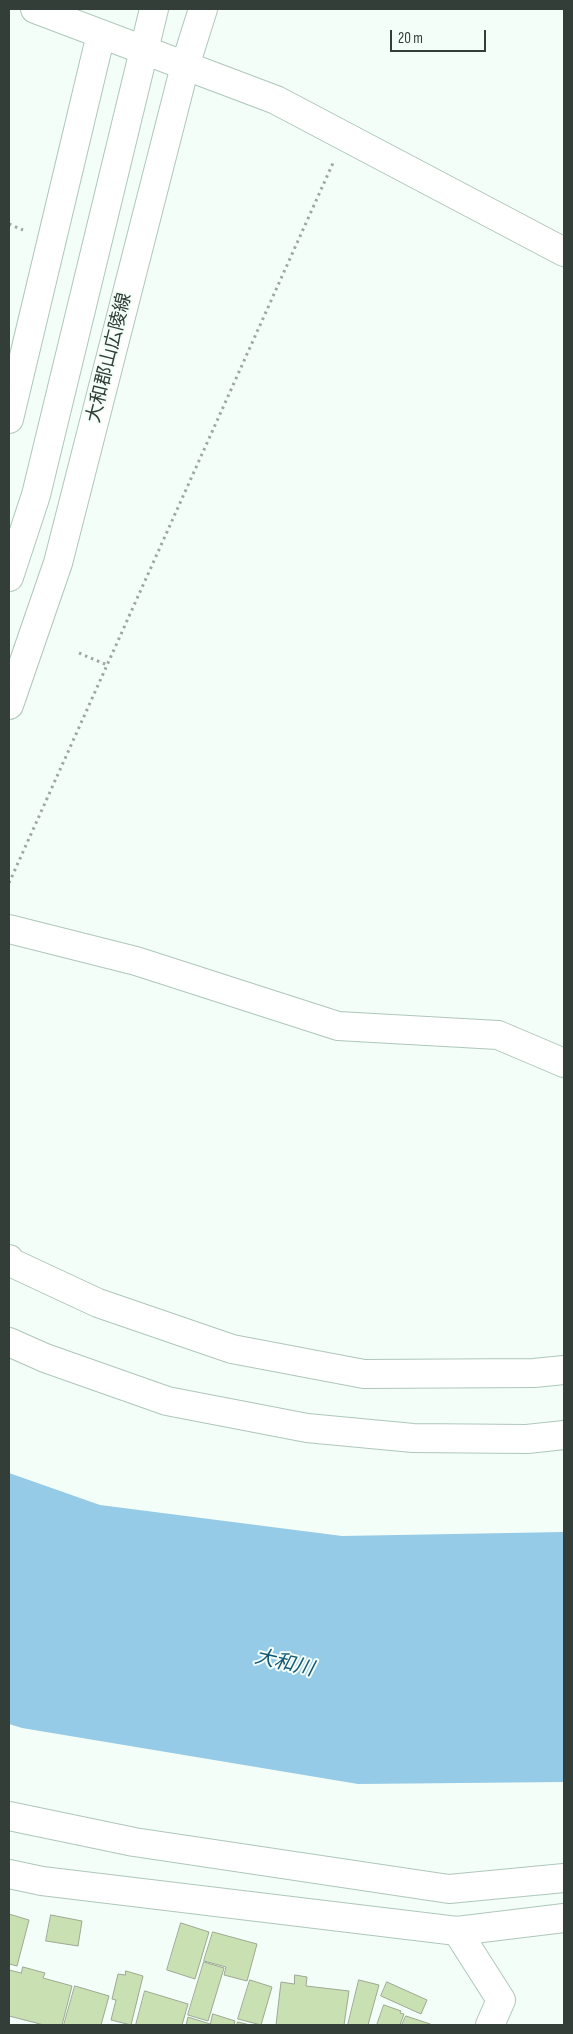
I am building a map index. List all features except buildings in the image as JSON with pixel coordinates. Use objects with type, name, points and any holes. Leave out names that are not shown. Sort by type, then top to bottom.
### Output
[{"type":"street","points":[[35,9],[276,100],[564,252]]},
{"type":"street","name":"大和郡山広陵線","points":[[9,577],[36,496],[154,9]]},
{"type":"street","name":"大和郡山広陵線","points":[[9,705],[58,563],[185,66],[203,9]]},
{"type":"street","points":[[9,419],[100,34]]},
{"type":"street","points":[[9,929],[136,961],[338,1026],[498,1035],[564,1062]]},
{"type":"street","points":[[9,1259],[10,1262],[98,1303],[241,1351],[364,1374],[534,1373],[564,1370]]},
{"type":"street","points":[[9,1342],[45,1358],[167,1401],[307,1428],[413,1438],[527,1439],[564,1435]]},
{"type":"street","points":[[9,1816],[134,1842],[449,1889],[564,1878]]},
{"type":"street","points":[[9,1874],[42,1881],[457,1931],[564,1918]]},
{"type":"street","points":[[457,1931],[502,2000],[490,2025]]},
{"type":"path","points":[[9,883],[326,178],[347,137]]},
{"type":"path","points":[[79,653],[107,665]]},
{"type":"water","name":"大和川","points":[[9,1473],[100,1505],[342,1536],[564,1532],[564,1782],[358,1784],[22,1728],[9,1724]]}]
